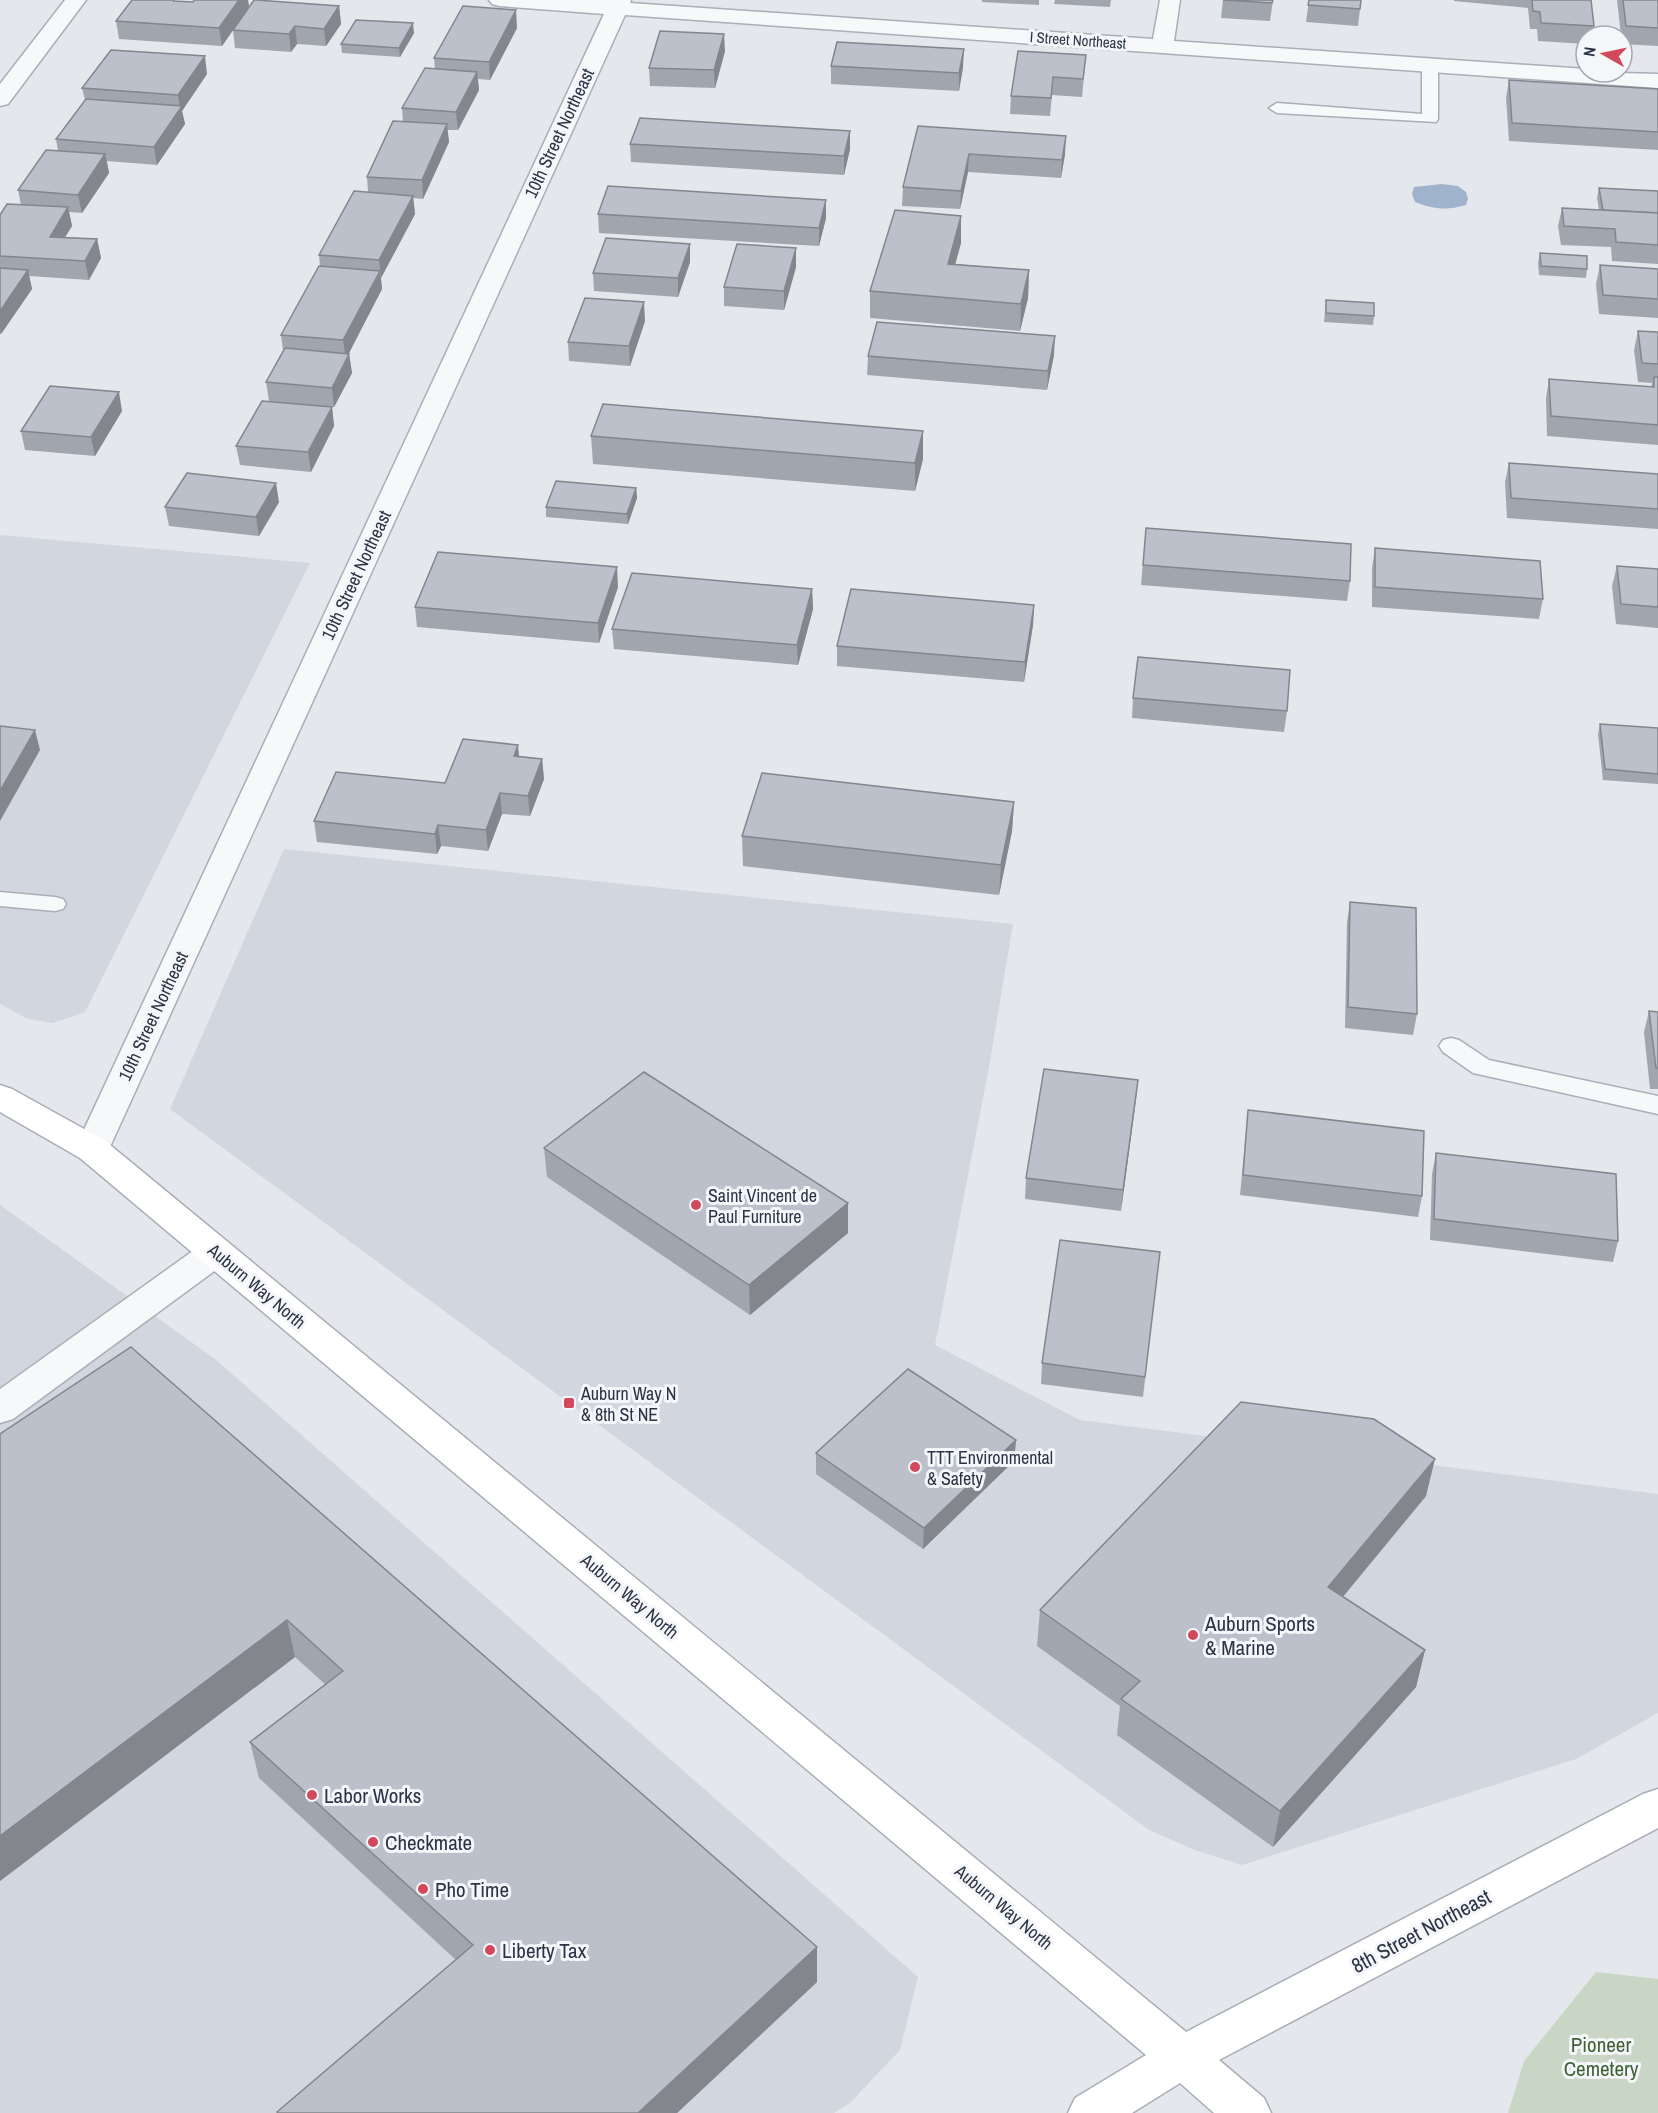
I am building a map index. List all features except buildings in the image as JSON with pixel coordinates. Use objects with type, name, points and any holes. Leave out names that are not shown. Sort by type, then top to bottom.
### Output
[{"type":"main road","name":"Auburn Way North","points":[[0,1097],[92,1149],[1184,2056],[1248,2113]]},
{"type":"main road","name":"8th Street Northeast","points":[[1091,2113],[1184,2056],[1658,1807]]},
{"type":"street","points":[[0,99],[76,0]]},
{"type":"street","name":"I Street Northeast","points":[[499,0],[619,4],[1658,81]]},
{"type":"street","points":[[1162,46],[1170,0]]},
{"type":"street","name":"10th Street Northeast","points":[[92,1149],[619,4]]},
{"type":"street","points":[[0,1408],[216,1252]]},
{"type":"lane","points":[[1277,108],[1430,119],[1431,65]]},
{"type":"lane","points":[[0,899],[55,904]]},
{"type":"lane","points":[[1451,1046],[1482,1067],[1658,1105]]},
{"type":"shaded area","points":[[0,535],[310,563],[85,1012],[53,1023],[28,1019],[0,1004]]},
{"type":"shaded area","points":[[284,849],[1013,924],[989,1067],[935,1345],[1080,1420],[1658,1494],[1658,1713],[1576,1759],[1242,1865],[1195,1850],[1149,1830],[170,1109]]},
{"type":"shaded area","points":[[0,1205],[215,1359],[918,1977],[900,2050],[850,2103],[834,2113],[0,2113]]},
{"type":"green space","name":"Pioneer Cemetery","points":[[1596,1972],[1658,1979],[1658,2113],[1508,2113],[1524,2061]]},
{"type":"water","points":[[1442,184],[1458,186],[1466,192],[1468,199],[1466,205],[1440,208],[1415,202],[1412,194],[1414,187]]},
{"type":"place","name":"Saint Vincent de Paul Furniture","points":[[696,1205]]},
{"type":"place","name":"Auburn Way N & 8th St NE","points":[[569,1403]]},
{"type":"place","name":"TTT Environmental & Safety","points":[[915,1467]]},
{"type":"place","name":"Auburn Sports & Marine","points":[[1193,1635]]},
{"type":"place","name":"Labor Works","points":[[312,1795]]},
{"type":"place","name":"Checkmate","points":[[373,1842]]},
{"type":"place","name":"Pho Time","points":[[423,1889]]},
{"type":"place","name":"Liberty Tax","points":[[490,1950]]}]
